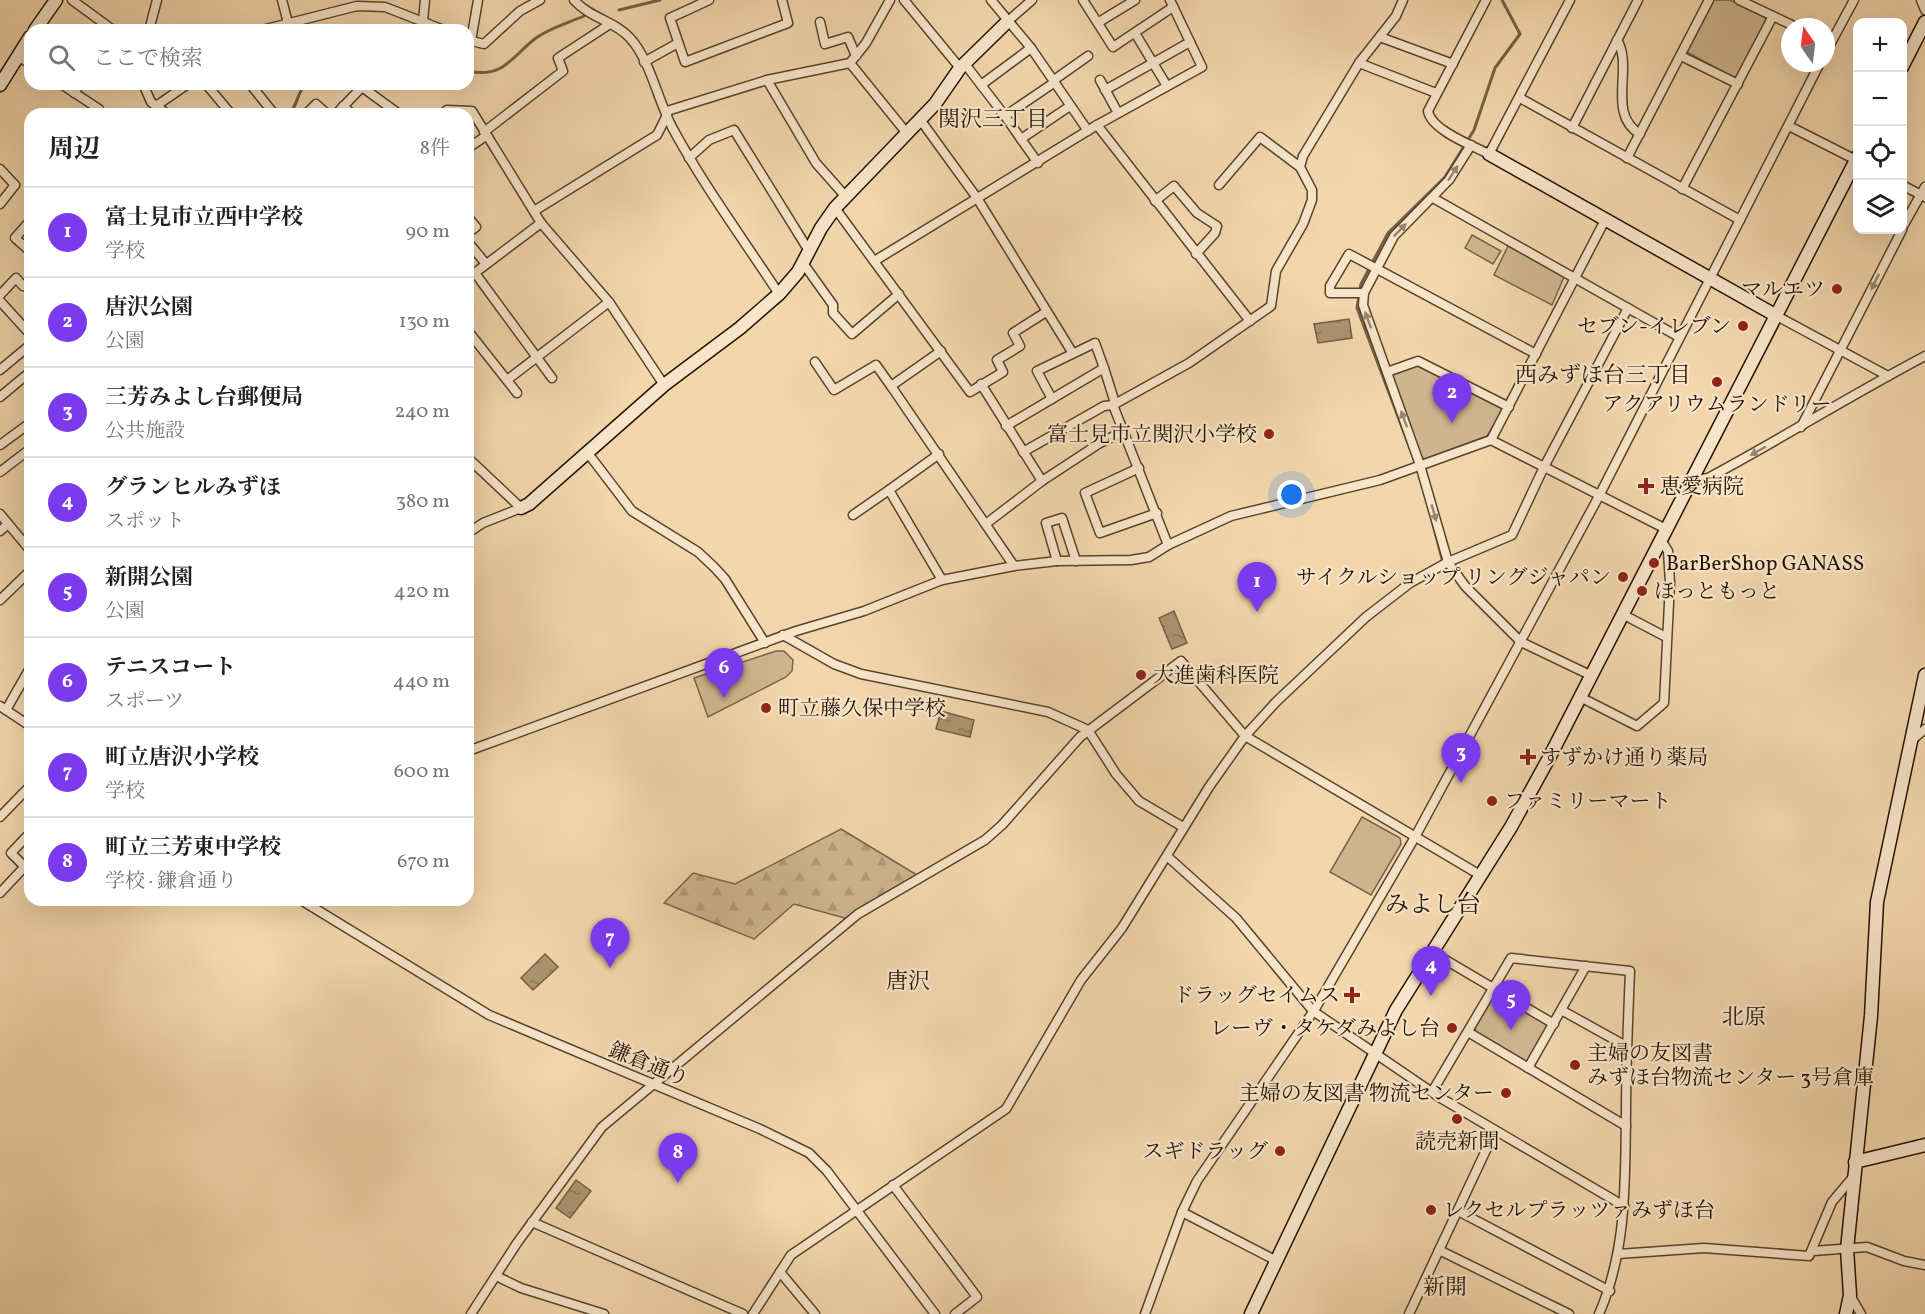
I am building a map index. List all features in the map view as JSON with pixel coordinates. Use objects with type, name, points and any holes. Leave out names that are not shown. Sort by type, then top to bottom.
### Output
[{"type":"street","points":[[39,24],[56,0]]},
{"type":"street","points":[[72,0],[105,24]]},
{"type":"street","points":[[151,24],[157,0]]},
{"type":"street","points":[[282,0],[291,24]]},
{"type":"street","points":[[423,21],[425,0]]},
{"type":"street","points":[[473,24],[478,0]]},
{"type":"street","points":[[474,42],[484,44],[520,11],[540,0]]},
{"type":"street","points":[[574,0],[584,11],[610,24],[630,38],[644,62],[689,158],[779,294]]},
{"type":"street","points":[[709,0],[670,18],[685,62],[788,23],[782,0]]},
{"type":"street","points":[[534,211],[657,135],[667,113],[767,80],[853,60],[890,0]]},
{"type":"street","points":[[904,0],[981,85],[1038,163]]},
{"type":"street","points":[[991,0],[1031,48],[1088,131]]},
{"type":"street","points":[[474,529],[529,504],[664,385],[732,334],[779,294],[803,263],[835,208],[905,131],[935,104],[962,66],[1032,0]]},
{"type":"street","points":[[876,260],[1097,125],[1202,67],[1171,4],[1113,47],[1083,0]]},
{"type":"street","points":[[1099,22],[1135,0]]},
{"type":"street","points":[[1300,167],[1311,141],[1359,63],[1396,16],[1403,0]]},
{"type":"street","points":[[1486,0],[1430,105],[1429,117],[1437,126],[1888,376]]},
{"type":"street","points":[[1489,154],[1570,0]]},
{"type":"street","points":[[1572,128],[1638,0]]},
{"type":"street","points":[[1627,158],[1709,0]]},
{"type":"street","points":[[1739,0],[1781,20]]},
{"type":"street","points":[[1835,31],[1854,0]]},
{"type":"street","points":[[1921,0],[1925,10]]},
{"type":"street","points":[[294,24],[357,6],[385,7],[430,24]]},
{"type":"street","points":[[1682,189],[1773,16]]},
{"type":"street","points":[[820,22],[825,44],[849,37],[853,60],[905,131]]},
{"type":"street","points":[[1907,57],[1925,22]]},
{"type":"street","points":[[474,143],[563,71],[558,58],[610,24]]},
{"type":"street","points":[[1134,33],[1167,86]]},
{"type":"street","points":[[1380,36],[1453,64]]},
{"type":"street","points":[[1617,40],[1624,55],[1622,106],[1628,123],[1640,134]]},
{"type":"street","points":[[1105,90],[1190,42]]},
{"type":"street","points":[[644,62],[678,44]]},
{"type":"street","points":[[0,85],[24,46]]},
{"type":"street","points":[[981,85],[1031,48]]},
{"type":"street","points":[[18,56],[24,60]]},
{"type":"street","points":[[1005,116],[1088,56]]},
{"type":"street","points":[[1681,56],[1738,84]]},
{"type":"street","points":[[1359,63],[1436,93]]},
{"type":"street","points":[[1145,1314],[1182,1212],[1197,1181],[1219,1145],[1250,1106],[1313,1011],[1415,837],[1599,496],[1816,72]]},
{"type":"street","points":[[767,80],[816,163],[846,197]]},
{"type":"street","points":[[1100,81],[1118,113]]},
{"type":"street","points":[[70,90],[97,108]]},
{"type":"street","points":[[144,90],[158,108]]},
{"type":"street","points":[[156,106],[179,90]]},
{"type":"street","points":[[211,90],[226,108]]},
{"type":"street","points":[[255,90],[269,108]]},
{"type":"street","points":[[345,108],[343,106],[359,90]]},
{"type":"street","points":[[366,90],[391,108]]},
{"type":"street","points":[[1520,98],[1740,220]]},
{"type":"street","points":[[1022,139],[1070,106]]},
{"type":"street","points":[[474,115],[541,222],[609,302],[664,385]]},
{"type":"street","points":[[919,118],[977,198],[1072,352]]},
{"type":"street","points":[[1097,125],[1250,321]]},
{"type":"street","points":[[1789,126],[1853,157]]},
{"type":"street","points":[[689,158],[709,140],[734,130],[809,251]]},
{"type":"street","points":[[1023,452],[1104,406],[1114,404],[1189,363],[1271,306],[1276,271],[1303,224],[1312,200],[1312,190],[1300,167],[1260,137],[1220,185]]},
{"type":"street","points":[[1468,143],[1449,180],[1394,236],[1373,266],[1362,305],[1420,465],[1448,562],[1465,586],[1521,642],[1590,675]]},
{"type":"street","points":[[1251,1314],[1396,1010],[1511,827],[1853,167]]},
{"type":"street","points":[[0,169],[15,185],[0,204]]},
{"type":"street","points":[[1155,201],[1174,186],[1197,213],[1217,226],[1215,233],[1196,254]]},
{"type":"street","points":[[1907,187],[1924,193],[1907,221]]},
{"type":"street","points":[[1433,198],[1679,337]]},
{"type":"street","points":[[835,208],[876,260],[970,392],[1003,372],[997,360],[1020,346],[1012,333],[1046,312]]},
{"type":"street","points":[[474,749],[783,636],[864,611],[942,580],[1014,566],[1057,561],[1131,560],[1149,557],[1167,545],[1231,516],[1370,483],[1491,440],[1605,220]]},
{"type":"street","points":[[474,272],[541,222]]},
{"type":"street","points":[[24,228],[15,238],[24,246]]},
{"type":"street","points":[[1801,428],[1900,234]]},
{"type":"street","points":[[474,249],[486,264]]},
{"type":"street","points":[[1364,293],[1330,293],[1330,286],[1349,254],[1536,354]]},
{"type":"street","points":[[803,263],[833,305],[833,313],[852,334],[899,294]]},
{"type":"street","points":[[0,295],[16,278],[23,286]]},
{"type":"street","points":[[474,278],[552,378]]},
{"type":"street","points":[[0,301],[24,326]]},
{"type":"street","points":[[507,380],[609,302]]},
{"type":"street","points":[[753,1314],[791,1255],[1006,1109],[1082,980],[1122,928],[1168,857],[1183,827],[1245,736],[1276,702],[1366,617],[1410,583],[1448,562],[1512,535],[1544,467],[1629,308]]},
{"type":"street","points":[[474,339],[517,393]]},
{"type":"street","points":[[1052,399],[1037,372],[1072,352],[1095,343],[1114,404],[1157,513],[1167,545]]},
{"type":"street","points":[[0,370],[24,350]]},
{"type":"street","points":[[891,386],[941,351]]},
{"type":"street","points":[[1691,481],[1715,474],[1801,428],[1925,356]]},
{"type":"street","points":[[1387,372],[1418,361],[1509,406]]},
{"type":"street","points":[[815,362],[834,390],[876,364],[987,523],[1014,566]]},
{"type":"street","points":[[1006,426],[1104,368]]},
{"type":"street","points":[[0,397],[24,377]]},
{"type":"street","points":[[981,384],[1042,481]]},
{"type":"street","points":[[0,432],[3,443],[24,427]]},
{"type":"street","points":[[987,523],[1042,481],[1100,443],[1124,431]]},
{"type":"street","points":[[1491,440],[1599,496],[1663,534],[1668,551],[1670,583],[1664,703],[1637,726],[1580,697]]},
{"type":"street","points":[[587,452],[632,511],[698,552],[714,567],[725,579],[765,643]]},
{"type":"street","points":[[0,471],[24,453]]},
{"type":"street","points":[[852,515],[939,454]]},
{"type":"street","points":[[474,464],[521,508]]},
{"type":"street","points":[[1139,468],[1084,493],[1100,533],[1157,513]]},
{"type":"street","points":[[889,490],[942,580]]},
{"type":"street","points":[[0,514],[24,543]]},
{"type":"street","points":[[1057,561],[1046,524],[1062,518],[1076,561]]},
{"type":"street","points":[[0,531],[8,524]]},
{"type":"street","points":[[0,600],[24,577]]},
{"type":"street","points":[[1622,614],[1666,637]]},
{"type":"street","points":[[783,636],[834,664],[861,674],[1048,712],[1088,730],[1116,774],[1139,801],[1183,827]]},
{"type":"street","points":[[475,1312],[532,1222],[602,1127],[858,914],[985,840],[1002,825],[1088,730],[1181,662],[1245,736],[1480,875]]},
{"type":"street","points":[[1846,1314],[1850,1295],[1847,1249],[1871,1016],[1877,902],[1925,675]]},
{"type":"street","points":[[24,677],[3,708],[24,722]]},
{"type":"street","points":[[1912,740],[1925,729]]},
{"type":"street","points":[[0,817],[24,792]]},
{"type":"street","points":[[24,839],[11,853],[24,861]]},
{"type":"street","points":[[1168,857],[1236,918],[1313,1011],[1432,1092],[1624,1206]]},
{"type":"street","points":[[0,893],[24,868]]},
{"type":"street","name":"鎌倉通り","points":[[311,906],[489,1015],[760,1129],[809,1153],[821,1163],[935,1314]]},
{"type":"street","points":[[1432,952],[1554,1024]]},
{"type":"street","points":[[1432,1092],[1511,958],[1630,971],[1626,1046],[1627,1189],[1618,1254],[1610,1291],[1599,1314]]},
{"type":"street","points":[[1528,1068],[1563,1011],[1586,966]]},
{"type":"street","points":[[1563,1011],[1626,1046]]},
{"type":"street","points":[[1468,1032],[1626,1126]]},
{"type":"street","points":[[1409,1314],[1495,1131]]},
{"type":"street","points":[[1855,1162],[1925,1145]]},
{"type":"street","points":[[1618,1254],[1731,1249],[1805,1257],[1813,1251],[1832,1202],[1854,1177]]},
{"type":"street","points":[[893,1185],[977,1297],[955,1314]]},
{"type":"street","points":[[1458,1210],[1610,1291]]},
{"type":"street","points":[[1182,1212],[1277,1261]]},
{"type":"street","points":[[532,1222],[743,1314]]},
{"type":"street","points":[[1813,1251],[1873,1248],[1904,1261],[1925,1265]]},
{"type":"street","points":[[1439,1250],[1569,1314]]},
{"type":"street","points":[[780,1272],[815,1314]]},
{"type":"street","points":[[496,1276],[521,1288],[604,1314]]},
{"type":"street","points":[[1850,1295],[1861,1314]]},
{"type":"green space","points":[[1714,0],[1730,0],[1764,16],[1766,20],[1737,77],[1734,78],[1687,52]]},
{"type":"green space","points":[[1472,235],[1501,251],[1493,264],[1465,248]]},
{"type":"green space","points":[[1508,246],[1564,277],[1552,305],[1494,275]]},
{"type":"green space","points":[[1419,365],[1501,406],[1503,410],[1487,436],[1425,459],[1421,457],[1391,375]]},
{"type":"green space","points":[[776,651],[784,651],[793,660],[792,671],[786,677],[708,717],[694,678]]},
{"type":"green space","points":[[1362,817],[1400,838],[1401,844],[1371,895],[1330,872]]},
{"type":"green space","points":[[841,829],[917,875],[848,919],[794,904],[754,939],[664,903],[693,873],[735,884]]},
{"type":"green space","points":[[1498,996],[1546,1024],[1548,1028],[1529,1060],[1525,1061],[1476,1032],[1475,1028],[1493,997]]},
{"type":"water","points":[[1349,319],[1352,338],[1318,343],[1314,324]]},
{"type":"water","points":[[1174,611],[1187,643],[1172,649],[1159,618]]},
{"type":"water","points":[[941,711],[974,720],[970,737],[936,729]]},
{"type":"water","points":[[545,954],[558,967],[533,990],[521,978]]},
{"type":"water","points":[[576,1180],[591,1191],[570,1218],[556,1208]]},
{"type":"waterway","points":[[619,10],[660,0]]},
{"type":"waterway","points":[[1414,459],[1357,308],[1361,284],[1388,233],[1445,177],[1474,130],[1495,68],[1520,34],[1502,0]]},
{"type":"waterway","points":[[474,72],[490,72],[499,69],[541,34],[584,16]]},
{"type":"waterway","points":[[293,108],[302,90]]},
{"type":"waterway","points":[[1432,520],[1442,559]]},
{"type":"place","name":"マルエツ","points":[[1837,289]]},
{"type":"place","name":"セブン-イレブン","points":[[1743,326]]},
{"type":"place","name":"アクアリウムランドリー","points":[[1717,382]]},
{"type":"place","name":"唐沢公園","points":[[1452,423]]},
{"type":"place","name":"富士見市立関沢小学校","points":[[1269,434]]},
{"type":"place","name":"恵愛病院","points":[[1646,486]]},
{"type":"place","name":"BarBerShop GANASS","points":[[1654,563]]},
{"type":"place","name":"サイクルショップ リングジャパン","points":[[1623,577]]},
{"type":"place","name":"ほっともっと","points":[[1642,591]]},
{"type":"place","name":"富士見市立西中学校","points":[[1257,612]]},
{"type":"place","name":"大進歯科医院","points":[[1141,675]]},
{"type":"place","name":"テニスコート","points":[[724,698]]},
{"type":"place","name":"町立藤久保中学校","points":[[766,708]]},
{"type":"place","name":"すずかけ通り薬局","points":[[1528,757]]},
{"type":"place","name":"三芳みよし台郵便局","points":[[1461,783]]},
{"type":"place","name":"ファミリーマート","points":[[1492,801]]},
{"type":"place","name":"町立唐沢小学校","points":[[610,968]]},
{"type":"place","name":"ドラッグセイムス","points":[[1352,995]]},
{"type":"place","name":"グランヒルみずほ","points":[[1431,996]]},
{"type":"place","name":"レーヴ・タケダみよし台","points":[[1452,1028]]},
{"type":"place","name":"新開公園","points":[[1511,1030]]},
{"type":"place","name":"主婦の友図書 みずほ台物流センター 3号倉庫","points":[[1575,1065]]},
{"type":"place","name":"主婦の友図書 物流センター","points":[[1506,1093]]},
{"type":"place","name":"読売新聞","points":[[1457,1119]]},
{"type":"place","name":"スギドラッグ","points":[[1280,1151]]},
{"type":"place","name":"町立三芳東中学校","points":[[678,1183]]},
{"type":"place","name":"レクセルプラッツァみずほ台","points":[[1431,1210]]},
{"type":"district","name":"関沢三丁目","points":[[993,118]]},
{"type":"district","name":"西みずほ台三丁目","points":[[1603,374]]},
{"type":"district","name":"みよし台","points":[[1433,904]]},
{"type":"district","name":"唐沢","points":[[908,980]]},
{"type":"district","name":"北原","points":[[1744,1016]]},
{"type":"district","name":"新開","points":[[1445,1286]]}]
